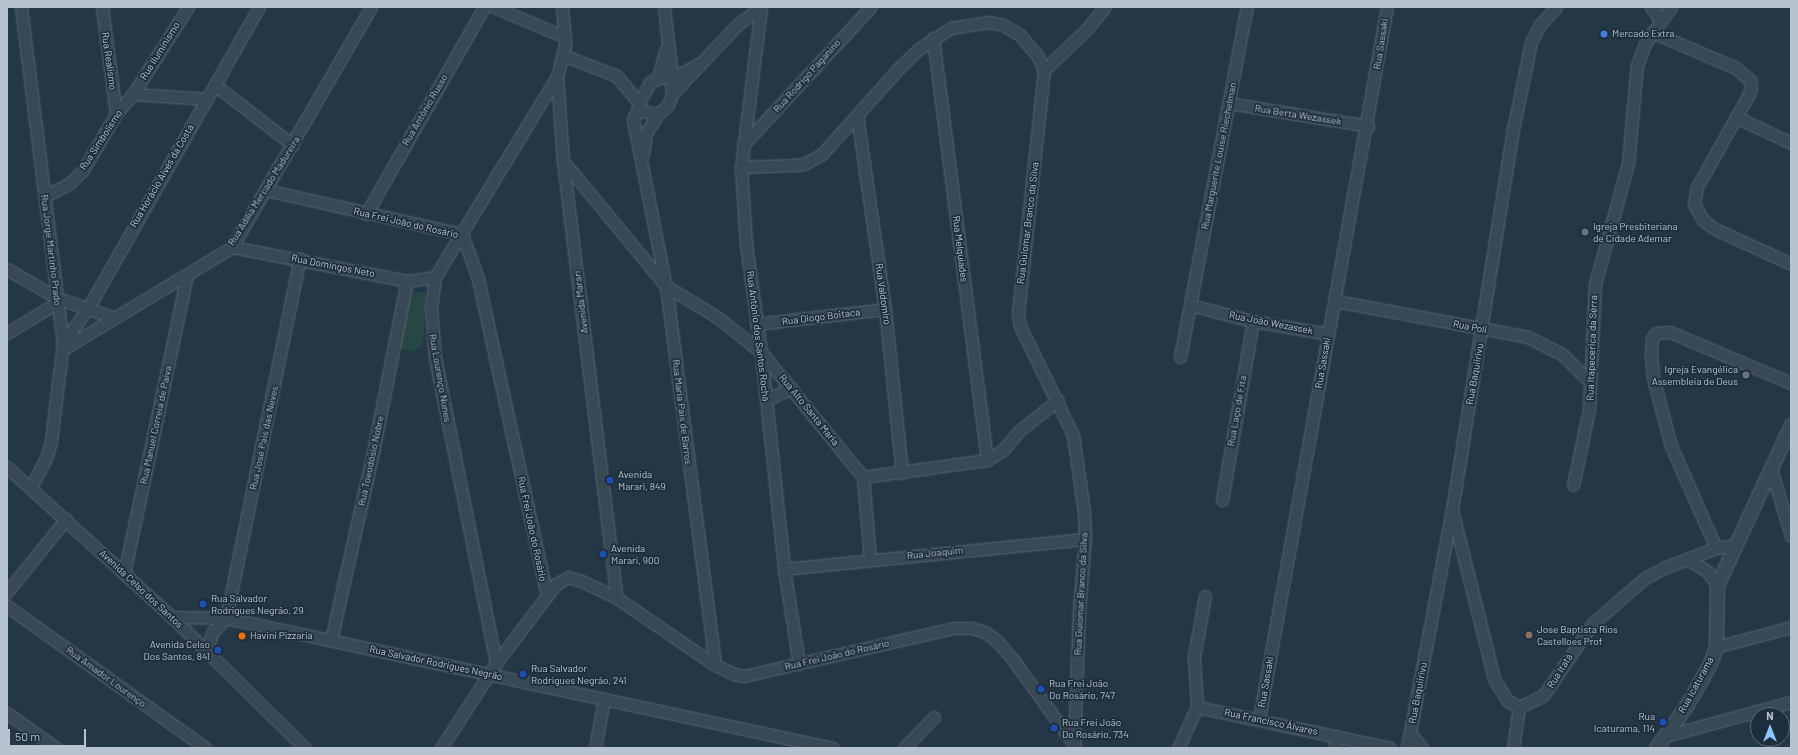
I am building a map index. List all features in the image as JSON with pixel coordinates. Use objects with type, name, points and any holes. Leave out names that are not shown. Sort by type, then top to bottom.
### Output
[{"type":"street","name":"Rua Jorge Martinho Prado","points":[[21,7],[63,346],[51,441],[47,456],[31,488]]},
{"type":"street","name":"Rua Realismo","points":[[102,7],[116,114]]},
{"type":"street","name":"Rua Iluminismo","points":[[133,94],[188,7]]},
{"type":"street","name":"Rua Horácio Alves da Costa","points":[[63,346],[88,308],[260,7]]},
{"type":"street","name":"Rua Adília Mercado Madureira","points":[[63,346],[115,318],[232,247],[293,145],[371,7]]},
{"type":"street","name":"Rua Antônio Russo","points":[[366,214],[484,7]]},
{"type":"street","points":[[494,7],[565,37]]},
{"type":"street","name":"Avenida Marari","points":[[562,7],[565,37],[563,55],[557,76],[564,161],[617,598]]},
{"type":"street","points":[[664,7],[667,46],[666,78],[672,94]]},
{"type":"street","name":"Rua Maria Pais de Barros","points":[[642,161],[646,133],[658,114],[668,105],[672,94],[738,24],[761,7]]},
{"type":"street","name":"Rua Antônio dos Santos Rocha","points":[[761,7],[741,167],[746,244],[761,352],[784,569],[799,664]]},
{"type":"street","name":"Rua Rodrigo Paganino","points":[[743,145],[871,7]]},
{"type":"street","points":[[741,167],[784,167],[811,161],[822,154],[898,69],[933,38],[961,24],[989,22],[1003,25],[1020,35],[1031,46],[1044,70],[1087,29],[1105,7]]},
{"type":"street","name":"Rua Marguerite Louise Riechelman","points":[[1180,357],[1247,7]]},
{"type":"street","name":"Rua Sassaki","points":[[1259,719],[1328,334],[1336,300],[1368,126],[1387,7]]},
{"type":"street","name":"Rua Baquiirivu","points":[[1407,748],[1452,510],[1514,124],[1531,42],[1543,21],[1556,7]]},
{"type":"street","points":[[1651,7],[1660,20]]},
{"type":"street","name":"Rua Itapecerica da Serra","points":[[1573,485],[1586,434],[1595,284],[1628,163],[1636,65],[1652,32],[1671,7]]},
{"type":"street","points":[[1652,32],[1736,68],[1749,78],[1751,87],[1697,187],[1694,204],[1707,224],[1791,264]]},
{"type":"street","name":"Rua Melquíades","points":[[933,38],[987,460]]},
{"type":"street","points":[[563,55],[618,76],[639,106],[658,114]]},
{"type":"street","points":[[666,78],[702,62]]},
{"type":"street","name":"Rua Guiomar Branco da Silva","points":[[1044,70],[1018,312],[1020,326],[1058,400],[1073,435],[1085,539],[1079,610],[1075,746]]},
{"type":"street","name":"Rua Lourenço Nunes","points":[[496,663],[435,360],[430,324],[434,277],[462,234],[557,76]]},
{"type":"street","name":"Rua Maria Pais de Barros","points":[[666,78],[650,82],[633,120],[666,286],[715,665]]},
{"type":"street","points":[[215,85],[293,145]]},
{"type":"street","name":"Rua Simbolismo","points":[[45,196],[70,183],[83,170],[116,114],[133,94]]},
{"type":"street","points":[[133,94],[207,99]]},
{"type":"street","name":"Rua Berta Wezassek","points":[[1229,103],[1368,126]]},
{"type":"street","name":"Rua Valdomiro","points":[[857,115],[885,309],[902,473]]},
{"type":"street","points":[[1736,117],[1791,143]]},
{"type":"street","name":"Rua Alto Santa Maria","points":[[564,161],[666,286],[717,317],[761,352],[792,388],[863,477]]},
{"type":"street","name":"Rua Frei João do Rosário","points":[[266,190],[366,214],[462,234],[478,279],[547,596]]},
{"type":"street","name":"Rua Domingos Neto","points":[[232,247],[407,281],[434,277]]},
{"type":"street","name":"Rua José Pais das Neves","points":[[226,618],[300,259]]},
{"type":"street","points":[[7,269],[58,300],[88,308],[115,318]]},
{"type":"street","name":"Rua Manuel Correia de Paiva","points":[[124,574],[187,275]]},
{"type":"street","name":"Rua Toeodósio Nobre","points":[[331,640],[373,452],[407,281]]},
{"type":"street","points":[[7,333],[58,300]]},
{"type":"street","name":"Rua Poli","points":[[1336,300],[1482,330],[1528,337],[1562,354],[1590,382]]},
{"type":"street","name":"Rua João Wezassek","points":[[1190,305],[1253,321],[1328,334]]},
{"type":"street","name":"Rua Diogo Boitaca","points":[[756,324],[885,309]]},
{"type":"street","name":"Rua Laço de Fita","points":[[1222,500],[1253,321]]},
{"type":"street","points":[[1716,548],[1671,446],[1653,378],[1651,352],[1652,338],[1656,333],[1670,332],[1791,384]]},
{"type":"street","points":[[766,400],[792,388]]},
{"type":"street","points":[[870,560],[863,477],[902,473],[987,460],[1003,450],[1020,430],[1058,400]]},
{"type":"street","points":[[1717,584],[1733,545],[1791,425]]},
{"type":"street","name":"Avenida Celso dos Santos","points":[[7,467],[66,519],[172,617],[306,748]]},
{"type":"street","points":[[1771,469],[1791,536]]},
{"type":"street","points":[[1452,510],[1494,679],[1508,701],[1519,707],[1513,748]]},
{"type":"street","points":[[7,592],[66,519]]},
{"type":"street","name":"Rua Joaquim","points":[[784,569],[1085,539]]},
{"type":"street","name":"Rua Itatá","points":[[1519,707],[1543,696],[1593,623],[1613,604],[1645,578],[1686,559],[1716,548],[1733,545]]},
{"type":"street","points":[[1686,559],[1707,571],[1717,584]]},
{"type":"street","name":"Rua Frei João do Rosário","points":[[547,596],[556,584],[568,577],[574,578],[617,598],[715,665],[734,674],[744,676],[954,628],[971,628],[985,632],[996,640],[1075,746]]},
{"type":"street","name":"Rua Icaturama","points":[[1656,748],[1690,699],[1716,647],[1717,584]]},
{"type":"street","points":[[440,748],[488,674],[547,596]]},
{"type":"street","points":[[1178,748],[1197,707],[1194,656],[1206,596]]},
{"type":"street","name":"Rua Amador Lourenço","points":[[7,606],[205,748]]},
{"type":"street","name":"Rua Salvador Rodrigues Negrão","points":[[172,617],[226,618],[833,748]]},
{"type":"street","points":[[207,652],[212,633],[226,618]]},
{"type":"street","points":[[1716,647],[1791,627]]},
{"type":"street","points":[[596,748],[604,699]]},
{"type":"street","points":[[1665,736],[1791,702]]},
{"type":"street","name":"Rua Francisco Álvares","points":[[1197,707],[1390,748]]},
{"type":"street","points":[[7,713],[56,748]]},
{"type":"street","points":[[904,748],[934,717]]},
{"type":"street","points":[[1410,732],[1422,748]]},
{"type":"street","points":[[1334,748],[1336,736]]},
{"type":"green space","points":[[426,292],[423,345],[411,352],[391,345],[401,293]]},
{"type":"place","name":"Mercado Extra","points":[[1604,34]]},
{"type":"place","name":"Igreja Presbiteriana de Cidade Ademar","points":[[1585,232]]},
{"type":"place","name":"Igreja Evangélica Assembleia de Deus","points":[[1746,375]]},
{"type":"place","name":"Avenida Marari, 849","points":[[610,480]]},
{"type":"place","name":"Avenida Marari, 900","points":[[603,554]]},
{"type":"place","name":"Rua Salvador Rodrigues Negrão, 29","points":[[203,604]]},
{"type":"place","name":"Jose Baptista Rios Castelloes Prof","points":[[1529,635]]},
{"type":"place","name":"Havini Pizzaria","points":[[242,636]]},
{"type":"place","name":"Avenida Celso Dos Santos, 841","points":[[218,650]]},
{"type":"place","name":"Rua Salvador Rodrigues Negrão, 241","points":[[523,674]]},
{"type":"place","name":"Rua Frei João Do Rosário, 747","points":[[1041,689]]},
{"type":"place","name":"Rua Icaturama, 114","points":[[1663,722]]},
{"type":"place","name":"Rua Frei João Do Rosário, 734","points":[[1054,728]]}]
